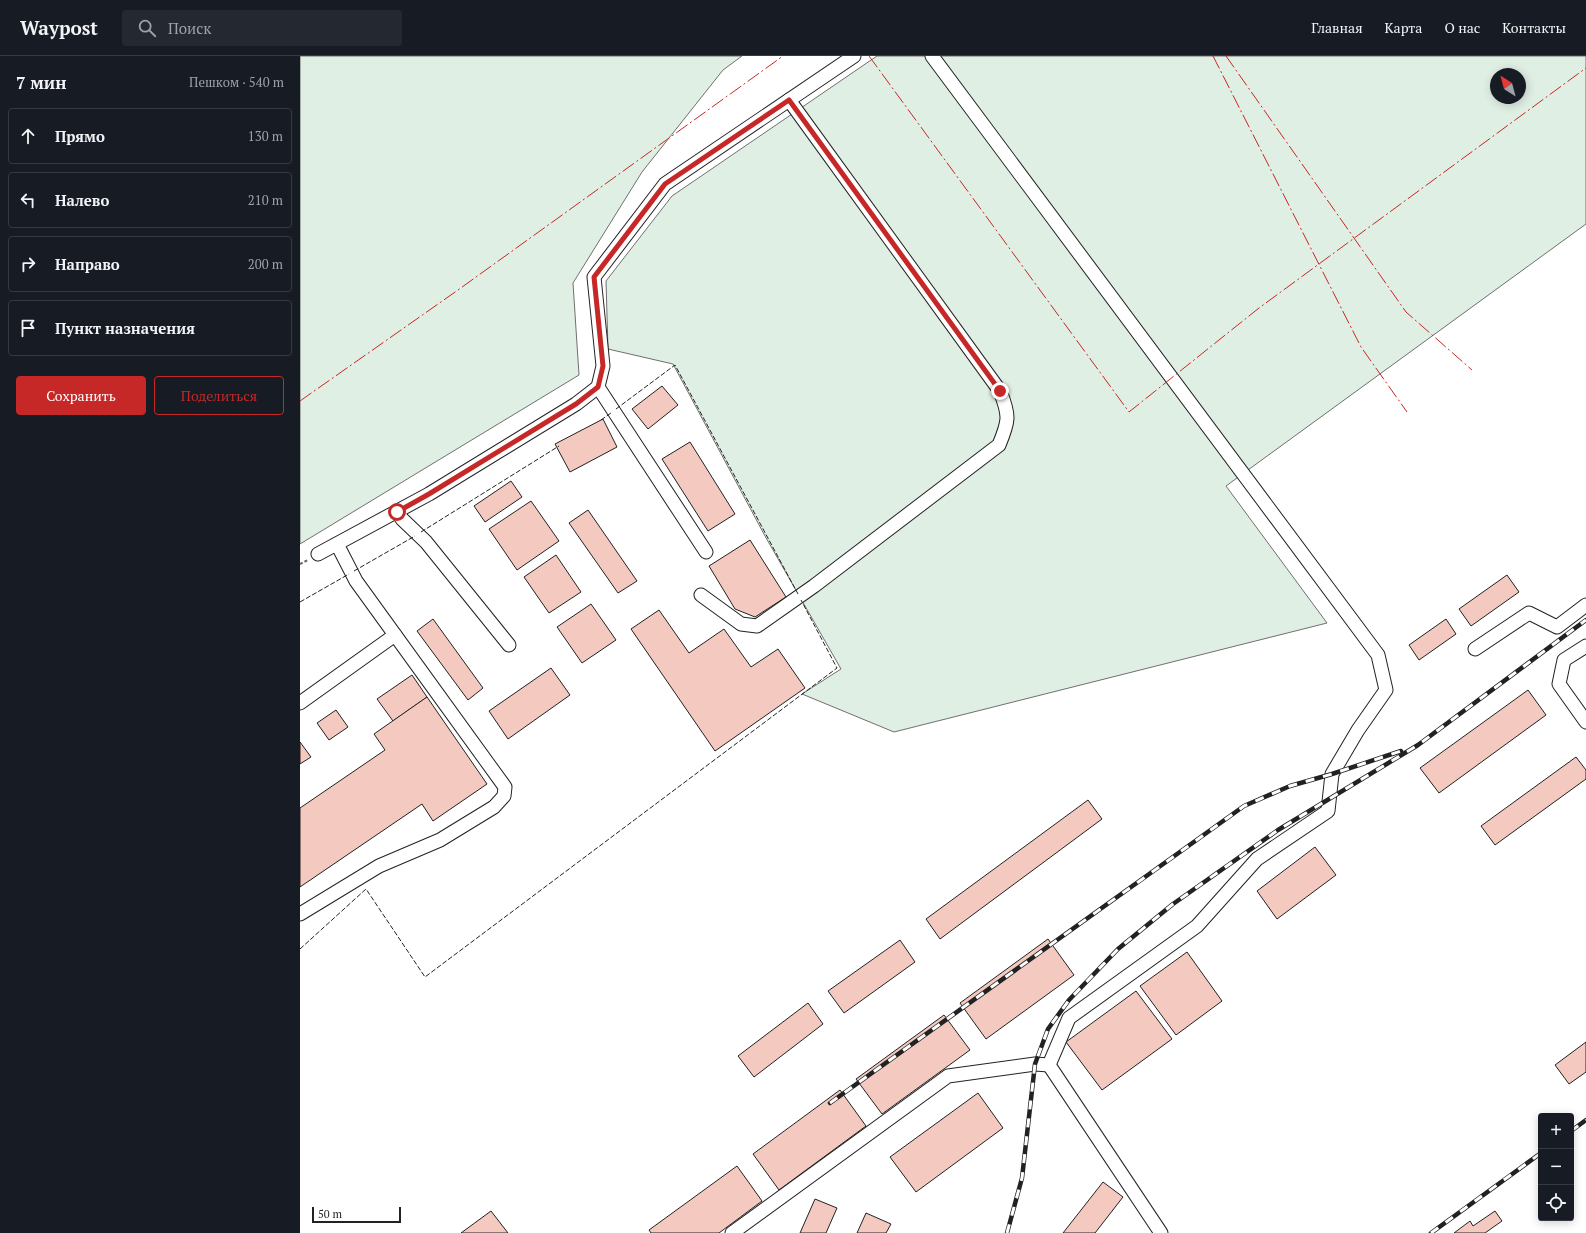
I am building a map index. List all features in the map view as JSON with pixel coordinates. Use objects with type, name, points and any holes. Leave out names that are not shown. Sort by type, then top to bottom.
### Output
[{"type":"street","points":[[318,554],[429,494],[576,404],[598,387],[603,366],[594,277],[665,184],[854,56]]},
{"type":"street","points":[[932,56],[1378,655],[1386,690],[1358,730],[1332,774],[1328,811],[1257,859],[1197,926],[1069,1018],[1050,1064]]},
{"type":"street","points":[[701,595],[741,624],[757,626],[814,586],[999,445],[1008,425],[1006,406],[1000,391],[789,100]]},
{"type":"street","points":[[598,387],[706,552]]},
{"type":"street","points":[[397,512],[402,519],[426,542],[508,645]]},
{"type":"street","points":[[300,914],[379,866],[440,840],[494,807],[504,796],[505,787],[356,581],[337,544]]},
{"type":"street","points":[[1475,650],[1529,613],[1557,627],[1586,605]]},
{"type":"street","points":[[300,703],[395,635]]},
{"type":"street","points":[[1586,646],[1564,660],[1559,684],[1586,722]]},
{"type":"street","points":[[732,1233],[948,1076],[1035,1064],[1050,1064]]},
{"type":"street","points":[[1050,1064],[1161,1233]]},
{"type":"green space","points":[[300,56],[742,56],[723,70],[642,172],[573,283],[579,375],[300,544]]},
{"type":"green space","points":[[877,56],[1586,56],[1586,224],[1226,486],[1327,623],[894,732],[802,694],[841,669],[765,536],[673,364],[608,349],[606,281],[672,196]]},
{"type":"building","points":[[662,386],[678,405],[648,429],[632,409]]},
{"type":"building","points":[[603,419],[617,447],[570,472],[555,444]]},
{"type":"building","points":[[690,442],[735,514],[708,531],[662,459]]},
{"type":"building","points":[[511,481],[522,497],[485,522],[474,506]]},
{"type":"building","points":[[531,501],[559,541],[517,570],[489,529]]},
{"type":"building","points":[[588,510],[637,581],[618,593],[569,523]]},
{"type":"building","points":[[750,540],[786,597],[755,617],[735,609],[709,566]]},
{"type":"building","points":[[556,555],[581,592],[549,613],[524,577]]},
{"type":"building","points":[[1507,575],[1519,592],[1471,626],[1459,609]]},
{"type":"building","points":[[591,604],[616,640],[582,663],[557,627]]},
{"type":"building","points":[[659,610],[689,653],[724,629],[751,667],[778,649],[805,688],[715,751],[631,629]]},
{"type":"building","points":[[433,619],[483,688],[468,700],[417,631]]},
{"type":"building","points":[[1446,619],[1456,634],[1419,660],[1409,645]]},
{"type":"building","points":[[551,668],[570,695],[508,739],[489,711]]},
{"type":"building","points":[[412,675],[427,697],[393,721],[377,699]]},
{"type":"building","points":[[1528,690],[1546,715],[1439,793],[1420,768]]},
{"type":"building","points":[[427,697],[487,784],[433,821],[422,804],[300,887],[300,808],[385,750],[374,734]]},
{"type":"building","points":[[336,710],[348,727],[329,740],[317,723]]},
{"type":"building","points":[[300,742],[311,757],[300,764]]},
{"type":"building","points":[[1576,757],[1586,770],[1586,779],[1495,845],[1481,826]]},
{"type":"building","points":[[1088,800],[1102,819],[940,939],[926,919]]},
{"type":"building","points":[[1315,847],[1336,875],[1277,919],[1257,891]]},
{"type":"building","points":[[1048,939],[1074,975],[986,1039],[960,1003]]},
{"type":"building","points":[[900,940],[915,962],[844,1013],[828,991]]},
{"type":"building","points":[[1187,952],[1222,1001],[1176,1035],[1140,986]]},
{"type":"building","points":[[1136,991],[1172,1039],[1102,1090],[1066,1042]]},
{"type":"building","points":[[808,1003],[823,1024],[754,1077],[738,1056]]},
{"type":"building","points":[[944,1015],[970,1050],[882,1114],[856,1079]]},
{"type":"building","points":[[1586,1042],[1586,1072],[1569,1084],[1555,1065]]},
{"type":"building","points":[[840,1090],[866,1126],[779,1190],[753,1154]]},
{"type":"building","points":[[978,1093],[1003,1128],[916,1192],[890,1157]]},
{"type":"building","points":[[737,1166],[762,1201],[719,1233],[651,1233],[649,1230]]},
{"type":"building","points":[[1103,1182],[1123,1197],[1095,1233],[1063,1233]]},
{"type":"building","points":[[815,1199],[837,1208],[826,1233],[800,1233]]},
{"type":"building","points":[[491,1211],[508,1233],[461,1233]]},
{"type":"building","points":[[1495,1211],[1502,1221],[1485,1233],[1454,1233],[1470,1221],[1473,1226]]},
{"type":"building","points":[[866,1213],[891,1224],[886,1233],[857,1233]]},
{"type":"railway","points":[[1007,1233],[1022,1178],[1035,1064],[1048,1029],[1069,1000],[1118,949],[1173,904],[1278,830],[1418,745],[1586,620]]},
{"type":"railway","points":[[830,1103],[1244,806],[1290,786],[1401,751]]},
{"type":"railway","points":[[1574,1129],[1586,1120]]},
{"type":"railway","points":[[1431,1233],[1538,1155]]},
{"type":"fence","points":[[616,409],[675,365],[798,594]]},
{"type":"fence","points":[[601,420],[611,413]]},
{"type":"fence","points":[[421,532],[559,446]]},
{"type":"fence","points":[[354,571],[415,536]]},
{"type":"fence","points":[[300,602],[349,574]]},
{"type":"fence","points":[[300,949],[366,889],[425,977],[837,668],[801,600]]},
{"type":"power","points":[[300,401],[458,290],[783,56]]},
{"type":"power","points":[[869,56],[1129,412],[1259,308],[1586,68]]},
{"type":"power","points":[[1213,56],[1361,347],[1407,412]]},
{"type":"power","points":[[1226,56],[1406,312],[1472,370]]},
{"type":"route","points":[[397,512],[576,404],[598,387],[603,366],[594,277],[665,184],[789,100],[1000,391]]}]
